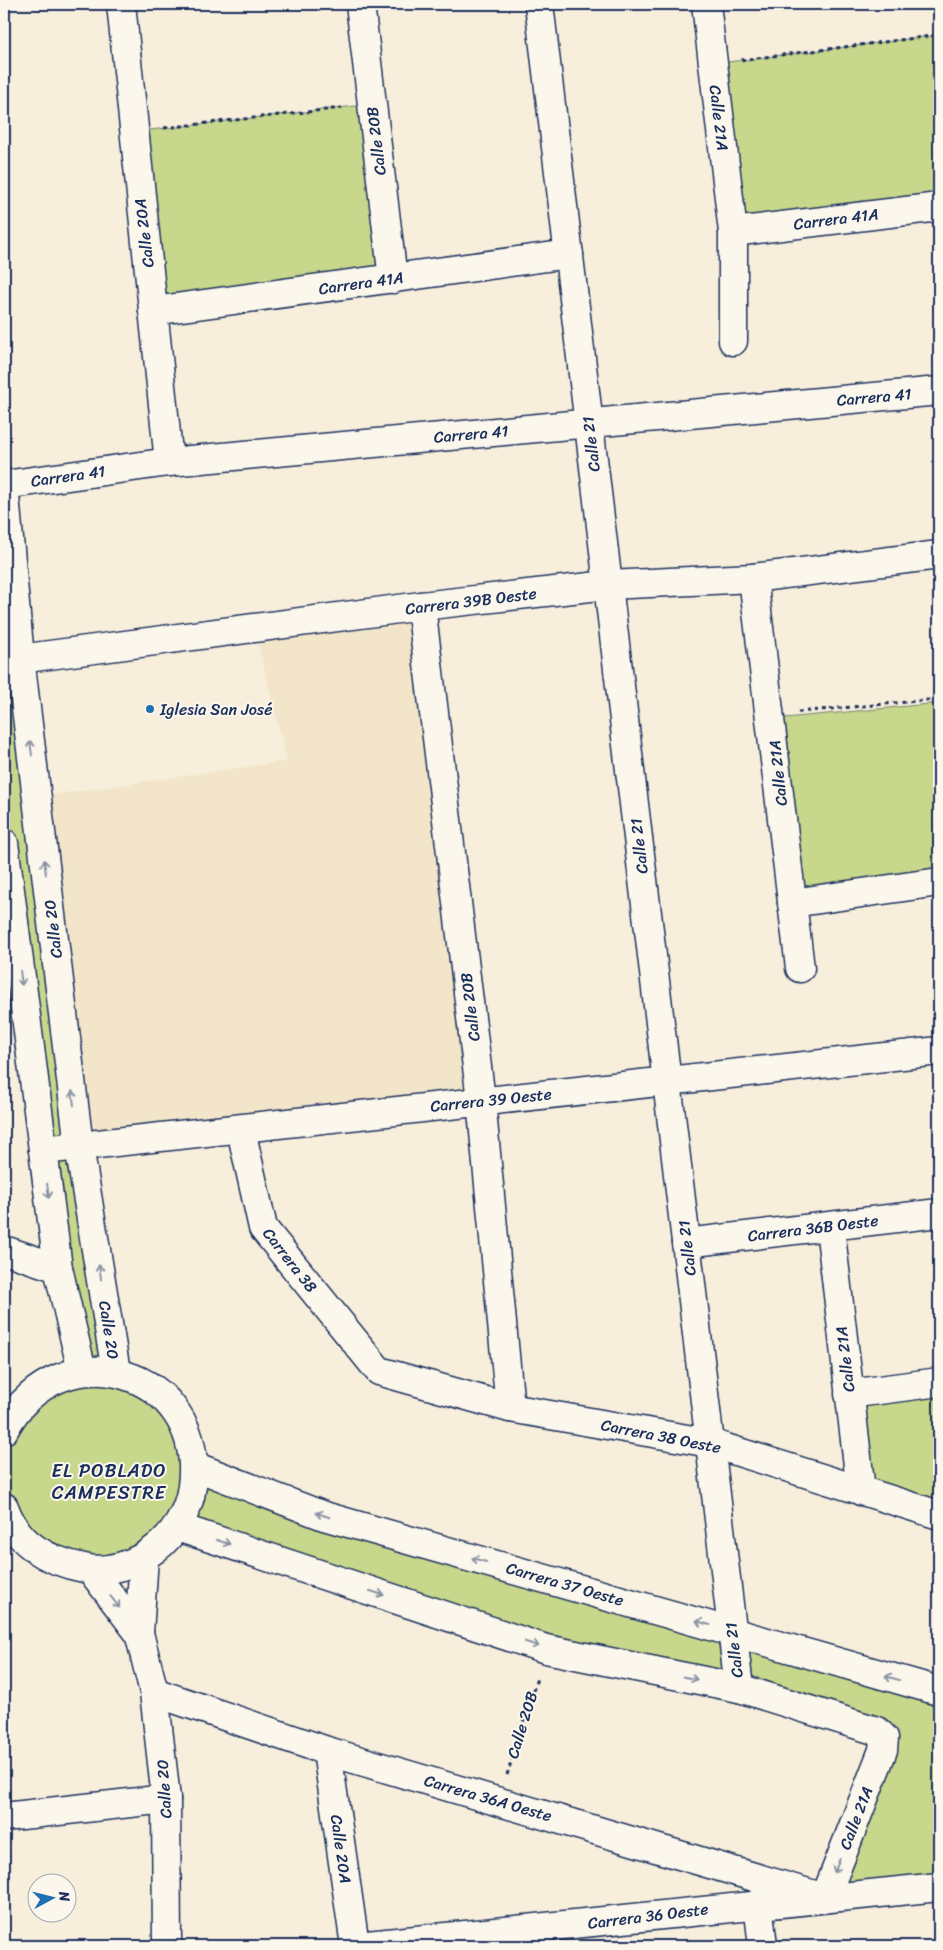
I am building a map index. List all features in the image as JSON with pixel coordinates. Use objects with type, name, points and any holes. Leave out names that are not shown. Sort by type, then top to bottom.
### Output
[{"type":"street","name":"Calle 20A","points":[[121,4],[169,462]]},
{"type":"street","name":"Calle 20B","points":[[360,4],[392,279]]},
{"type":"street","name":"Calle 21","points":[[539,4],[739,1688]]},
{"type":"street","name":"Calle 21A","points":[[706,4],[733,232],[733,341]]},
{"type":"street","name":"Carrera 41A","points":[[733,232],[939,207]]},
{"type":"street","name":"Carrera 41A","points":[[153,311],[569,254]]},
{"type":"street","name":"Carrera 41","points":[[4,485],[169,462],[939,391]]},
{"type":"street","name":"Calle 20","points":[[4,485],[12,660],[79,1146],[116,1372]]},
{"type":"street","name":"Carrera 39B Oeste","points":[[12,660],[421,606],[608,585],[753,578],[939,555]]},
{"type":"street","name":"Calle 21A","points":[[753,578],[771,714],[800,968]]},
{"type":"street","name":"Calle 20B","points":[[421,606],[481,1100],[510,1408]]},
{"type":"street","name":"Calle 20","points":[[4,843],[58,1268],[82,1370]]},
{"type":"street","points":[[792,903],[939,882]]},
{"type":"street","name":"Carrera 39 Oeste","points":[[43,1150],[241,1130],[481,1100],[939,1051]]},
{"type":"street","name":"Carrera 38","points":[[241,1130],[263,1228],[379,1371]]},
{"type":"street","name":"Carrera 36B Oeste","points":[[686,1243],[939,1213]]},
{"type":"street","name":"Calle 21A","points":[[830,1226],[861,1491]]},
{"type":"street","points":[[4,1250],[58,1268]]},
{"type":"street","points":[[4,1507],[9,1521],[30,1546],[58,1563],[91,1570],[118,1567],[144,1557],[162,1544],[177,1527],[190,1498],[194,1466],[188,1434],[171,1405],[147,1384],[116,1372],[82,1370],[56,1377],[34,1391],[7,1417]]},
{"type":"street","name":"Carrera 38 Oeste","points":[[379,1371],[510,1408],[710,1443],[939,1515]]},
{"type":"street","points":[[849,1394],[939,1382]]},
{"type":"street","name":"Carrera 37 Oeste","points":[[194,1466],[324,1516],[939,1691]]},
{"type":"street","points":[[177,1527],[546,1649],[739,1688]]},
{"type":"street","name":"Calle 20","points":[[144,1557],[140,1633],[154,1692],[166,1800],[167,1946]]},
{"type":"street","name":"Calle 20","points":[[91,1570],[140,1633]]},
{"type":"street","name":"Calle 21A","points":[[739,1688],[877,1731],[884,1738],[882,1750],[825,1898]]},
{"type":"street","name":"Carrera 36A Oeste","points":[[154,1692],[327,1751],[825,1898]]},
{"type":"street","name":"Calle 20A","points":[[327,1751],[356,1946]]},
{"type":"street","points":[[4,1817],[166,1800]]},
{"type":"street","name":"Carrera 36 Oeste","points":[[356,1946],[567,1936],[758,1904],[939,1887]]},
{"type":"street","points":[[758,1904],[763,1946]]},
{"type":"path","points":[[712,64],[939,35]]},
{"type":"path","points":[[133,132],[372,104]]},
{"type":"path","points":[[771,714],[939,699]]},
{"type":"path","name":"Calle 20B","points":[[499,1802],[546,1649]]},
{"type":"shaded area","points":[[421,606],[481,1100],[79,1146],[37,797],[287,761],[254,629]]},
{"type":"green space","points":[[939,35],[939,207],[733,232],[712,64]]},
{"type":"green space","points":[[372,104],[393,279],[153,311],[133,132]]},
{"type":"green space","points":[[4,485],[116,1371],[147,1384],[195,1466],[939,1691],[939,1887],[825,1898],[884,1738],[546,1649],[177,1527],[144,1557],[59,1563],[4,1507],[4,1410],[81,1371],[4,843]]},
{"type":"green space","points":[[939,703],[939,878],[795,898],[775,719]]},
{"type":"green space","points":[[939,1372],[939,1515],[861,1491],[847,1378]]},
{"type":"place","name":"Iglesia San José","points":[[150,709]]},
{"type":"district","name":"EL POBLADO CAMPESTRE","points":[[109,1481]]}]
